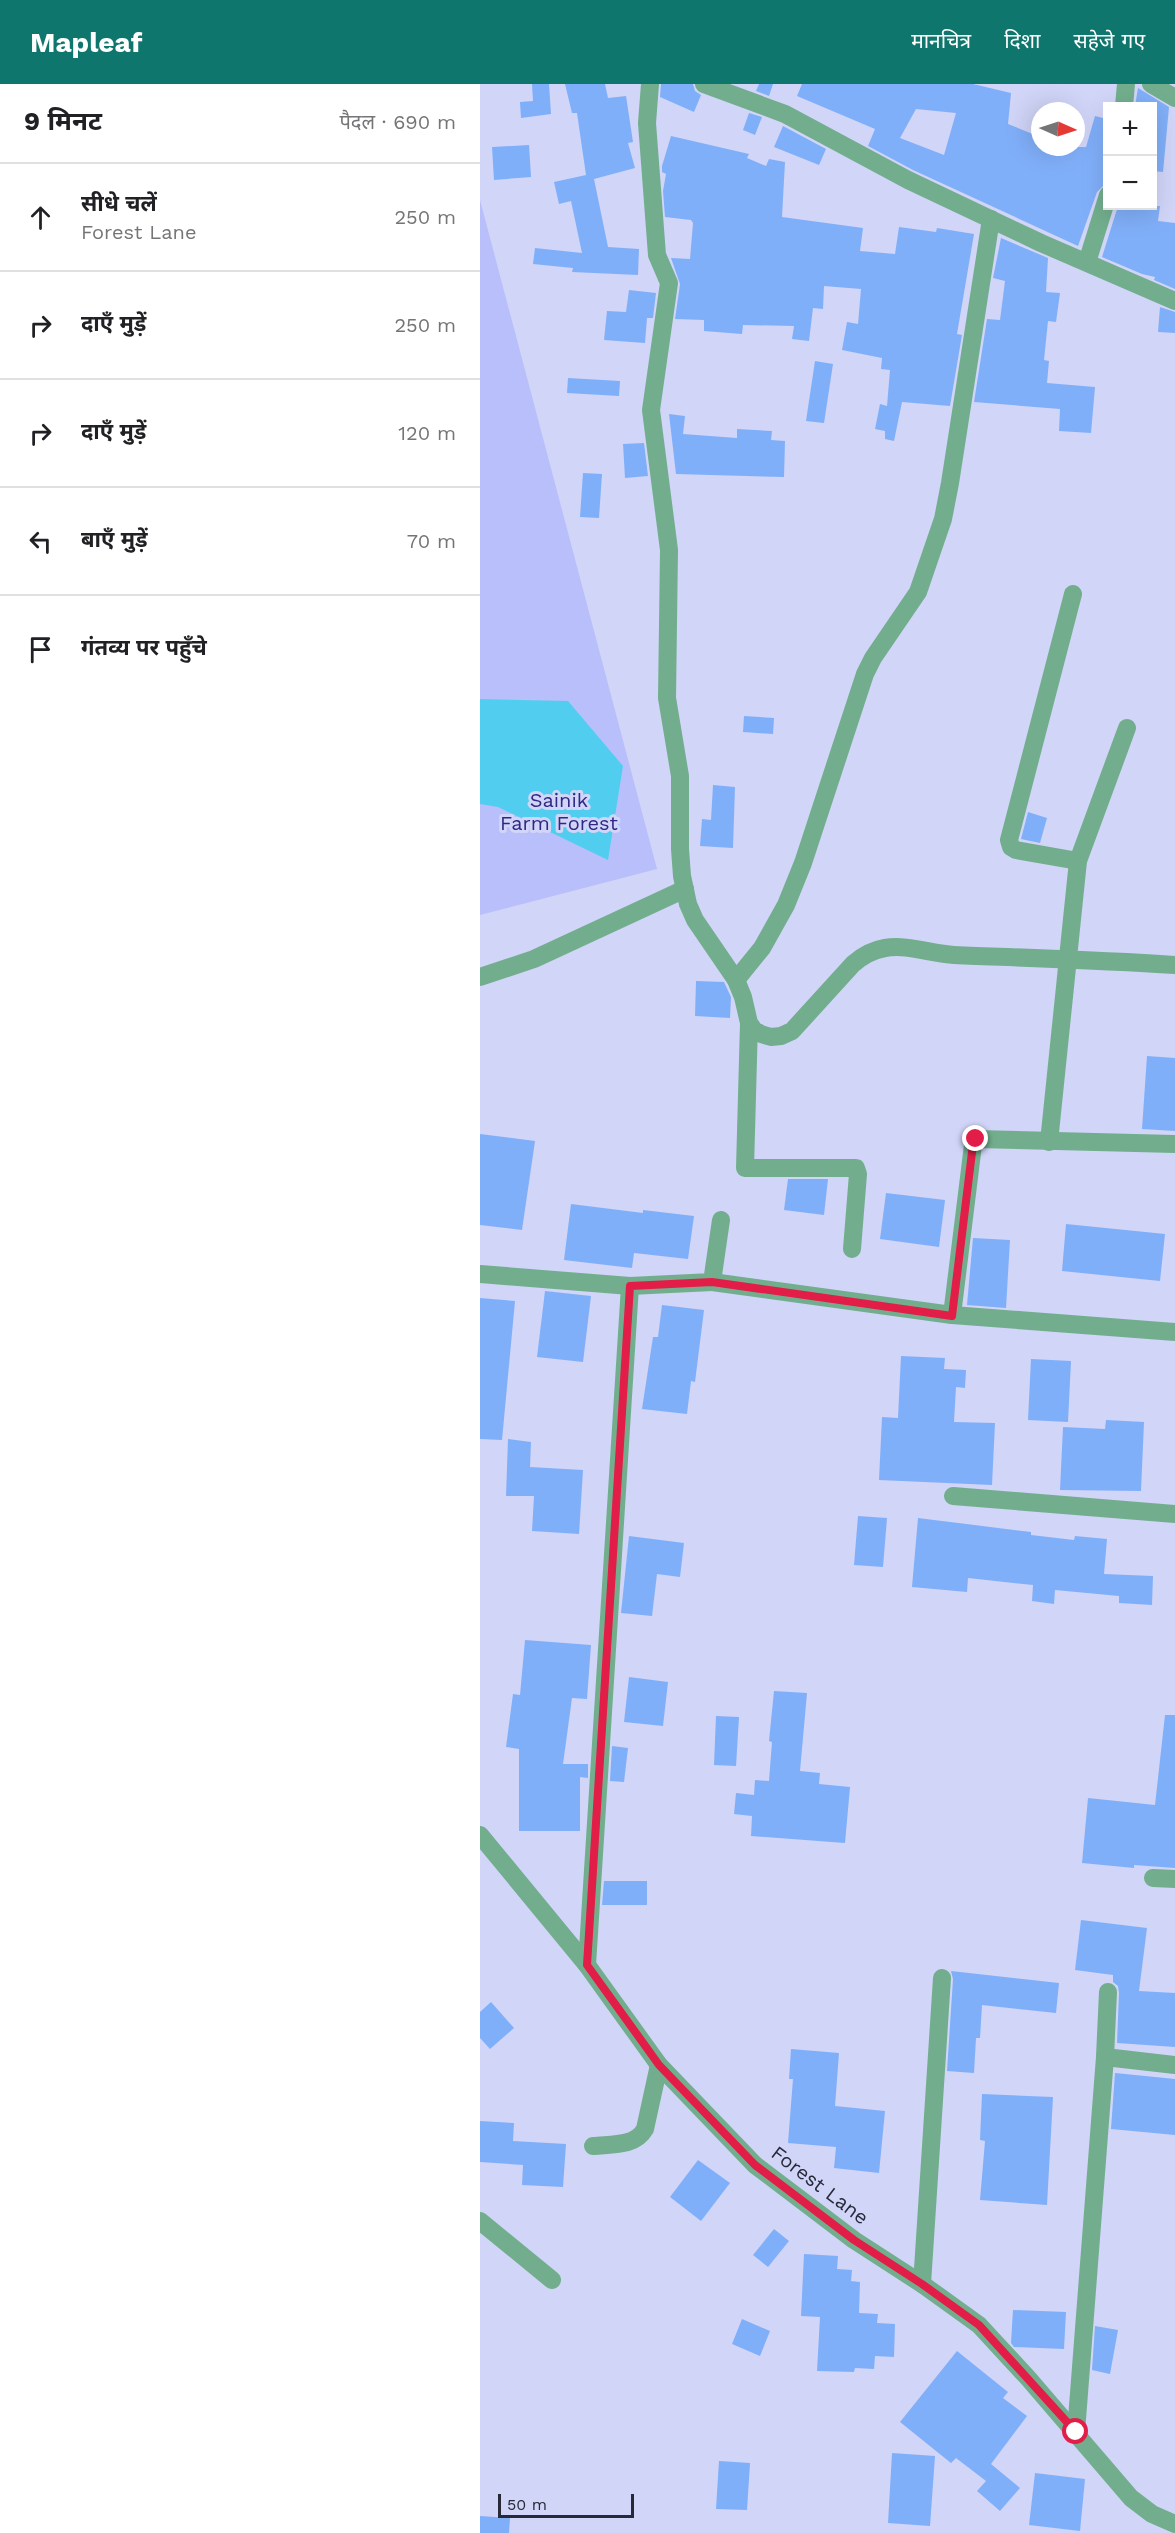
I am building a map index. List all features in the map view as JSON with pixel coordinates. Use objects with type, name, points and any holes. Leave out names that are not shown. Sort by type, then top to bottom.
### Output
[{"type":"street","points":[[650,84],[647,123],[657,255],[669,283],[651,410],[669,550],[667,698],[680,776],[680,849],[685,889],[695,920],[736,980],[749,1023],[745,1168],[856,1168],[858,1173],[852,1249]]},
{"type":"street","points":[[704,84],[785,114],[908,180],[1175,302]]},
{"type":"street","points":[[1124,102],[1126,84]]},
{"type":"street","points":[[1151,84],[1175,98]]},
{"type":"street","points":[[1089,256],[1103,209]]},
{"type":"street","points":[[736,980],[762,948],[786,905],[803,863],[865,674],[873,658],[913,602],[923,581],[947,502],[991,219]]},
{"type":"street","points":[[1073,594],[1009,840],[1011,847],[1016,850],[1078,861]]},
{"type":"street","points":[[1049,1142],[1078,861],[1126,728]]},
{"type":"street","points":[[480,977],[534,959],[685,889]]},
{"type":"street","points":[[749,1023],[754,1030],[771,1037],[787,1034],[853,964],[860,958],[884,948],[896,947],[949,954],[1175,965]]},
{"type":"street","points":[[952,1316],[974,1141],[982,1137],[1049,1142],[1175,1144]]},
{"type":"street","points":[[712,1282],[721,1220]]},
{"type":"street","points":[[480,1274],[630,1286],[712,1282],[952,1316],[1175,1332]]},
{"type":"street","points":[[587,1965],[630,1286]]},
{"type":"street","points":[[953,1496],[1175,1514]]},
{"type":"street","name":"Forest Lane","points":[[480,1835],[587,1965],[659,2065],[755,2165],[854,2240],[922,2284],[979,2325],[1076,2432],[1131,2498],[1152,2514],[1175,2524]]},
{"type":"street","points":[[1153,1878],[1175,1879]]},
{"type":"street","points":[[922,2284],[942,1978]]},
{"type":"street","points":[[1076,2432],[1108,1992]]},
{"type":"street","points":[[1105,2057],[1175,2065]]},
{"type":"street","points":[[593,2146],[628,2143],[641,2136],[645,2129],[659,2065]]},
{"type":"street","points":[[480,2221],[552,2280]]},
{"type":"green space","name":"Sainik Farm Forest","points":[[480,200],[657,869],[480,915]]},
{"type":"shaded area","points":[[480,699],[568,701],[623,766],[608,860],[498,807],[480,804]]},
{"type":"building","points":[[532,84],[549,84],[551,114],[521,118],[520,102],[533,101]]},
{"type":"building","points":[[565,84],[605,84],[608,98],[626,96],[633,142],[628,143],[635,168],[594,179],[608,247],[639,249],[638,275],[572,272],[573,268],[533,264],[535,248],[582,253],[571,201],[559,204],[554,182],[586,175],[577,113],[572,113]]},
{"type":"building","points":[[661,84],[693,84],[695,91],[701,95],[694,112],[660,97]]},
{"type":"building","points":[[759,84],[773,84],[769,96],[756,91]]},
{"type":"building","points":[[802,84],[973,84],[1011,93],[1008,124],[1031,133],[1031,156],[1085,156],[1085,147],[1095,116],[1103,118],[1103,186],[1097,192],[1078,246],[913,170],[868,146],[875,129],[797,96]],"holes":[[[916,109],[956,113],[944,155],[900,138]]]},
{"type":"building","points":[[1138,88],[1169,107],[1163,172],[1157,171],[1157,102],[1136,102]]},
{"type":"building","points":[[749,113],[762,117],[755,135],[743,130]]},
{"type":"building","points":[[783,126],[826,149],[819,165],[774,147]]},
{"type":"building","points":[[671,136],[749,154],[747,158],[766,166],[769,159],[785,162],[782,217],[863,228],[860,251],[895,254],[899,227],[936,232],[937,228],[974,234],[957,334],[962,335],[950,406],[902,402],[894,441],[885,439],[885,431],[875,429],[880,404],[887,406],[890,370],[881,369],[882,358],[842,350],[847,322],[858,324],[861,289],[824,286],[823,309],[813,308],[809,341],[792,339],[794,326],[743,325],[742,334],[704,331],[704,320],[675,319],[680,284],[671,258],[690,259],[693,223],[691,220],[665,217],[663,191],[666,174],[662,172],[662,166]]},
{"type":"building","points":[[529,145],[531,177],[494,180],[492,147]]},
{"type":"building","points":[[1157,206],[1160,206],[1158,221],[1175,223],[1175,289],[1154,280],[1155,277],[1102,257],[1117,210],[1157,210]]},
{"type":"building","points":[[1001,238],[1048,258],[1046,292],[1060,293],[1056,322],[1048,321],[1044,360],[1049,361],[1047,383],[1095,387],[1091,433],[1059,431],[1060,409],[974,402],[987,319],[1000,320],[1005,281],[993,278]]},
{"type":"building","points":[[629,290],[656,293],[653,318],[647,318],[645,343],[604,340],[607,311],[626,312]]},
{"type":"building","points":[[1160,307],[1175,312],[1175,333],[1158,332]]},
{"type":"building","points":[[815,361],[833,364],[824,423],[806,421]]},
{"type":"building","points":[[568,378],[620,381],[619,396],[567,393]]},
{"type":"building","points":[[669,414],[685,416],[683,434],[737,438],[737,429],[772,431],[771,440],[785,441],[784,477],[676,474]]},
{"type":"building","points":[[644,443],[648,476],[625,478],[623,444]]},
{"type":"building","points":[[583,473],[602,474],[599,518],[580,517]]},
{"type":"building","points":[[744,716],[774,718],[773,734],[743,732]]},
{"type":"building","points":[[713,785],[735,787],[733,848],[700,846],[702,819],[711,820]]},
{"type":"building","points":[[1028,812],[1047,818],[1040,843],[1021,839]]},
{"type":"building","points":[[696,981],[724,982],[731,997],[730,1018],[695,1016]]},
{"type":"building","points":[[1147,1056],[1175,1058],[1175,1131],[1142,1129]]},
{"type":"building","points":[[480,1134],[535,1141],[522,1230],[480,1225]]},
{"type":"building","points":[[788,1179],[828,1179],[824,1215],[784,1210]]},
{"type":"building","points":[[886,1193],[945,1200],[939,1247],[880,1239]]},
{"type":"building","points":[[571,1204],[643,1213],[643,1210],[694,1216],[688,1259],[634,1253],[632,1268],[564,1260]]},
{"type":"building","points":[[1066,1224],[1165,1234],[1160,1281],[1062,1271]]},
{"type":"building","points":[[973,1238],[1010,1240],[1006,1308],[967,1305]]},
{"type":"building","points":[[545,1291],[591,1296],[583,1362],[537,1357]]},
{"type":"building","points":[[480,1298],[515,1301],[502,1440],[480,1439]]},
{"type":"building","points":[[662,1305],[704,1310],[695,1382],[691,1381],[687,1414],[642,1409],[653,1337],[658,1337]]},
{"type":"building","points":[[901,1356],[945,1358],[944,1369],[966,1370],[965,1388],[956,1387],[954,1422],[995,1423],[992,1485],[879,1480],[882,1417],[898,1418]]},
{"type":"building","points":[[1031,1359],[1071,1361],[1068,1422],[1028,1420]]},
{"type":"building","points":[[1106,1420],[1144,1422],[1141,1491],[1060,1490],[1063,1427],[1105,1429]]},
{"type":"building","points":[[508,1439],[531,1442],[530,1467],[583,1470],[579,1534],[532,1531],[534,1496],[506,1496]]},
{"type":"building","points":[[858,1516],[887,1518],[883,1567],[854,1565]]},
{"type":"building","points":[[918,1518],[1031,1532],[1031,1535],[1074,1540],[1075,1536],[1107,1539],[1104,1574],[1153,1576],[1152,1605],[1119,1603],[1119,1596],[1055,1590],[1054,1604],[1032,1601],[1033,1585],[968,1578],[967,1592],[912,1587]]},
{"type":"building","points":[[629,1536],[684,1543],[680,1577],[657,1574],[652,1616],[621,1613]]},
{"type":"building","points":[[525,1640],[591,1645],[587,1699],[572,1698],[563,1764],[588,1764],[588,1778],[580,1777],[580,1831],[519,1831],[519,1749],[506,1747],[513,1694],[520,1695]]},
{"type":"building","points":[[629,1677],[668,1682],[663,1726],[624,1722]]},
{"type":"building","points":[[774,1691],[807,1693],[800,1771],[820,1773],[819,1784],[850,1787],[845,1843],[751,1836],[752,1816],[734,1814],[736,1793],[754,1795],[755,1780],[769,1781],[772,1742],[769,1741]]},
{"type":"building","points":[[1165,1715],[1175,1715],[1175,1868],[1134,1865],[1134,1868],[1082,1863],[1088,1798],[1155,1805]]},
{"type":"building","points":[[716,1716],[739,1717],[736,1766],[714,1765]]},
{"type":"building","points":[[612,1746],[628,1748],[624,1782],[610,1781]]},
{"type":"building","points":[[604,1881],[647,1881],[647,1905],[602,1905]]},
{"type":"building","points":[[1081,1920],[1147,1928],[1139,1991],[1175,1993],[1175,2047],[1117,2043],[1119,1993],[1118,1986],[1113,1982],[1113,1975],[1075,1970]]},
{"type":"building","points":[[951,1971],[1059,1983],[1056,2013],[982,2005],[980,2038],[976,2038],[974,2073],[947,2071],[953,1979]]},
{"type":"building","points":[[491,2002],[514,2028],[490,2049],[480,2038],[480,2012]]},
{"type":"building","points":[[791,2049],[839,2053],[835,2106],[885,2111],[879,2173],[834,2168],[836,2147],[788,2143],[793,2079],[789,2079]]},
{"type":"building","points":[[1115,2073],[1175,2079],[1175,2135],[1111,2129]]},
{"type":"building","points":[[982,2094],[1053,2097],[1047,2205],[980,2200],[985,2141],[980,2140]]},
{"type":"building","points":[[480,2121],[514,2123],[513,2141],[566,2144],[563,2187],[522,2185],[523,2165],[480,2162]]},
{"type":"building","points":[[698,2160],[730,2183],[701,2221],[670,2197]]},
{"type":"building","points":[[774,2229],[789,2241],[768,2267],[753,2255]]},
{"type":"building","points":[[804,2254],[838,2256],[837,2269],[852,2270],[851,2281],[860,2282],[859,2313],[878,2314],[877,2323],[895,2324],[894,2357],[875,2356],[874,2369],[855,2368],[854,2372],[817,2371],[820,2317],[801,2316]]},
{"type":"building","points":[[1013,2310],[1066,2312],[1064,2349],[1014,2347],[1011,2343]]},
{"type":"building","points":[[742,2319],[770,2331],[760,2356],[732,2344]]},
{"type":"building","points":[[1095,2326],[1118,2330],[1110,2374],[1092,2370]]},
{"type":"building","points":[[957,2351],[1008,2392],[1003,2398],[1027,2416],[991,2464],[1020,2488],[1000,2511],[977,2491],[986,2481],[956,2458],[951,2463],[900,2422]]},
{"type":"building","points":[[892,2453],[935,2456],[930,2526],[888,2523]]},
{"type":"building","points":[[719,2461],[750,2463],[747,2510],[716,2509]]},
{"type":"building","points":[[1035,2473],[1085,2479],[1080,2531],[1029,2525]]},
{"type":"building","points":[[480,2516],[510,2518],[509,2533],[480,2533]]},
{"type":"route","points":[[976,1139],[973,1144],[952,1316],[712,1282],[630,1286],[587,1965],[659,2065],[755,2165],[854,2240],[922,2284],[979,2325],[1076,2432]]}]
